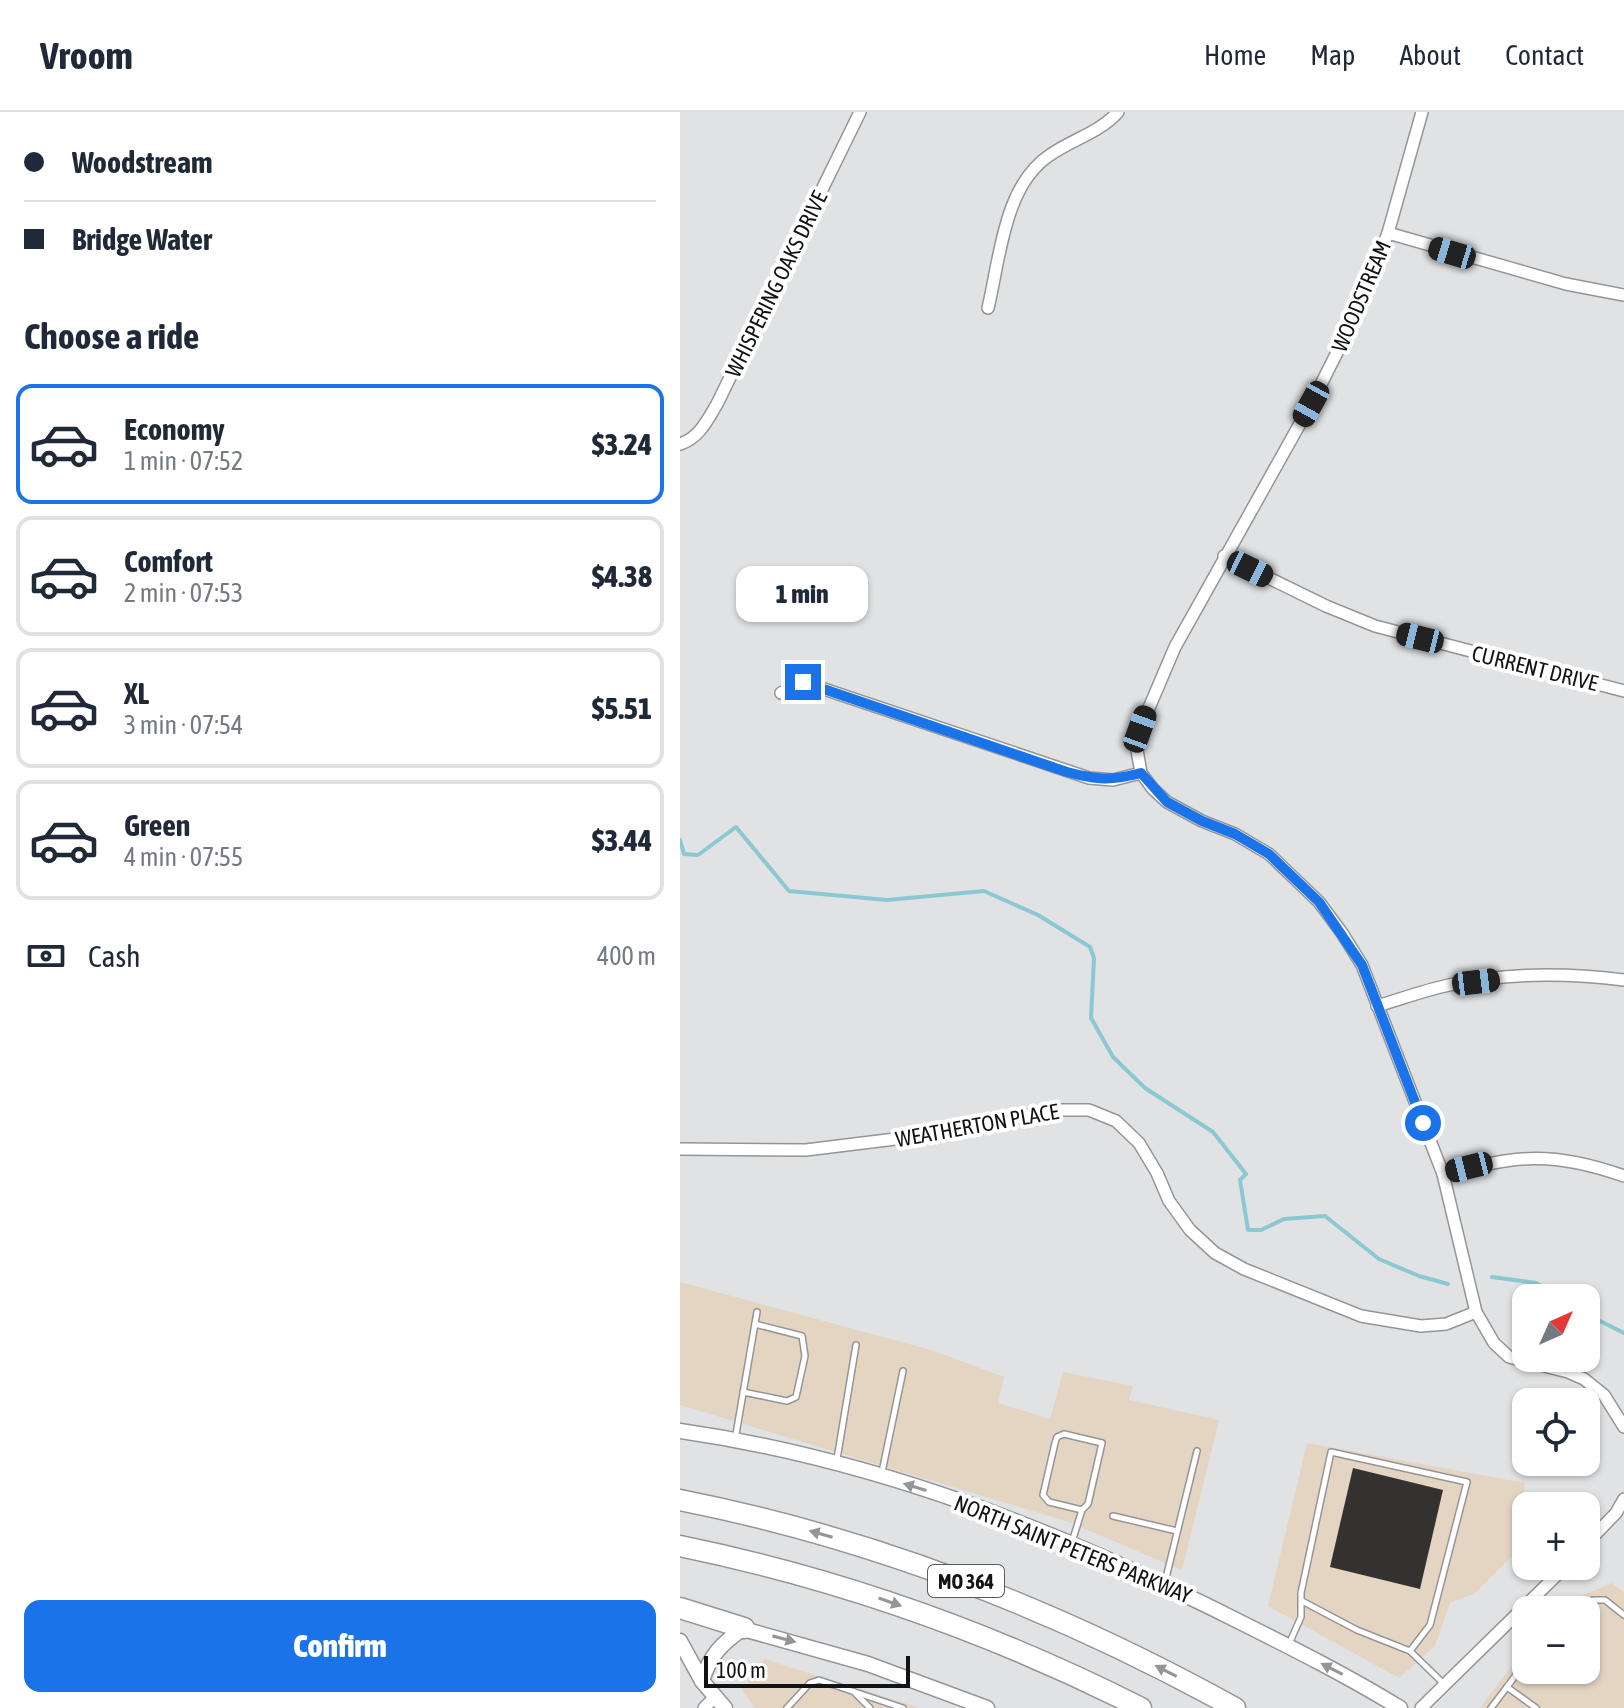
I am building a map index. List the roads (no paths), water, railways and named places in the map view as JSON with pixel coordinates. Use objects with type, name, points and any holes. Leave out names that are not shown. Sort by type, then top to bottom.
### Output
[{"type":"highway","name":"MO 364","points":[[680,1500],[804,1529],[974,1584],[1110,1642],[1235,1708]]},
{"type":"highway","name":"MO 364","points":[[680,1546],[789,1571],[940,1619],[1016,1648],[1141,1708]]},
{"type":"highway","points":[[680,1608],[744,1628]]},
{"type":"main road","name":"NORTH SAINT PETERS PARKWAY","points":[[680,1431],[836,1464],[974,1506],[1072,1543],[1164,1584],[1288,1646],[1400,1708]]},
{"type":"main road","points":[[680,1617],[744,1628],[868,1664],[987,1708]]},
{"type":"main road","points":[[702,1681],[715,1651],[744,1628]]},
{"type":"main road","points":[[680,1641],[714,1705]]},
{"type":"street","name":"WHISPERING OAKS DRIVE","points":[[680,444],[689,441],[703,428],[717,404],[860,112]]},
{"type":"street","points":[[988,308],[1014,195],[1047,156],[1108,124],[1118,112]]},
{"type":"street","name":"WOODSTREAM","points":[[1141,773],[1137,750],[1140,729],[1153,692],[1362,303],[1388,233],[1422,112]]},
{"type":"street","points":[[1388,233],[1566,284],[1624,295]]},
{"type":"street","name":"CURRENT DRIVE","points":[[1224,556],[1326,606],[1375,626],[1624,691]]},
{"type":"street","points":[[781,693],[803,682],[1089,778],[1113,780],[1141,773],[1167,802],[1269,854],[1319,902],[1362,965],[1443,1174],[1476,1312],[1494,1343],[1509,1357],[1584,1379],[1604,1395],[1624,1427]]},
{"type":"street","points":[[1377,1006],[1450,985],[1502,979],[1540,976],[1624,980]]},
{"type":"street","name":"WEATHERTON PLACE","points":[[680,1149],[806,1150],[952,1132],[1051,1110],[1089,1110],[1116,1121],[1139,1143],[1169,1201],[1190,1230],[1215,1253],[1244,1269],[1361,1316],[1421,1326],[1446,1324],[1476,1312]]},
{"type":"street","points":[[1443,1174],[1495,1161],[1532,1156],[1570,1160],[1624,1176]]},
{"type":"street","points":[[1600,1530],[1624,1499]]},
{"type":"street","points":[[1421,1708],[1552,1580]]},
{"type":"lane","points":[[735,1441],[757,1312]]},
{"type":"lane","points":[[743,1392],[787,1401],[796,1397],[805,1356],[802,1336],[755,1324]]},
{"type":"lane","points":[[836,1464],[856,1345]]},
{"type":"lane","points":[[881,1477],[903,1371]]},
{"type":"lane","points":[[1072,1543],[1082,1510],[1088,1504],[1102,1443],[1064,1434],[1057,1437],[1043,1495],[1049,1502],[1082,1510]]},
{"type":"lane","points":[[1164,1584],[1197,1451]]},
{"type":"lane","points":[[1288,1646],[1301,1617],[1301,1601],[1331,1452],[1467,1482],[1430,1625],[1410,1651]]},
{"type":"lane","points":[[1113,1516],[1177,1531]]},
{"type":"lane","points":[[1600,1600],[1605,1600],[1624,1615]]},
{"type":"lane","points":[[1301,1601],[1357,1630],[1410,1651],[1445,1685]]},
{"type":"lane","points":[[787,1708],[810,1683],[819,1680],[903,1708]]},
{"type":"lane","points":[[1491,1708],[1512,1680]]},
{"type":"lane","points":[[1507,1687],[1536,1708]]},
{"type":"lane","points":[[853,1691],[870,1708]]},
{"type":"waterway","points":[[680,840],[684,854],[698,855],[736,827],[789,891],[887,900],[984,891],[1038,915],[1090,947],[1094,958],[1091,1018],[1113,1057],[1145,1088],[1213,1132],[1246,1174],[1240,1180],[1248,1230],[1261,1230],[1284,1219],[1325,1216],[1379,1259],[1448,1284]]},
{"type":"waterway","points":[[1492,1277],[1538,1284]]},
{"type":"waterway","points":[[1600,1321],[1624,1333]]}]
